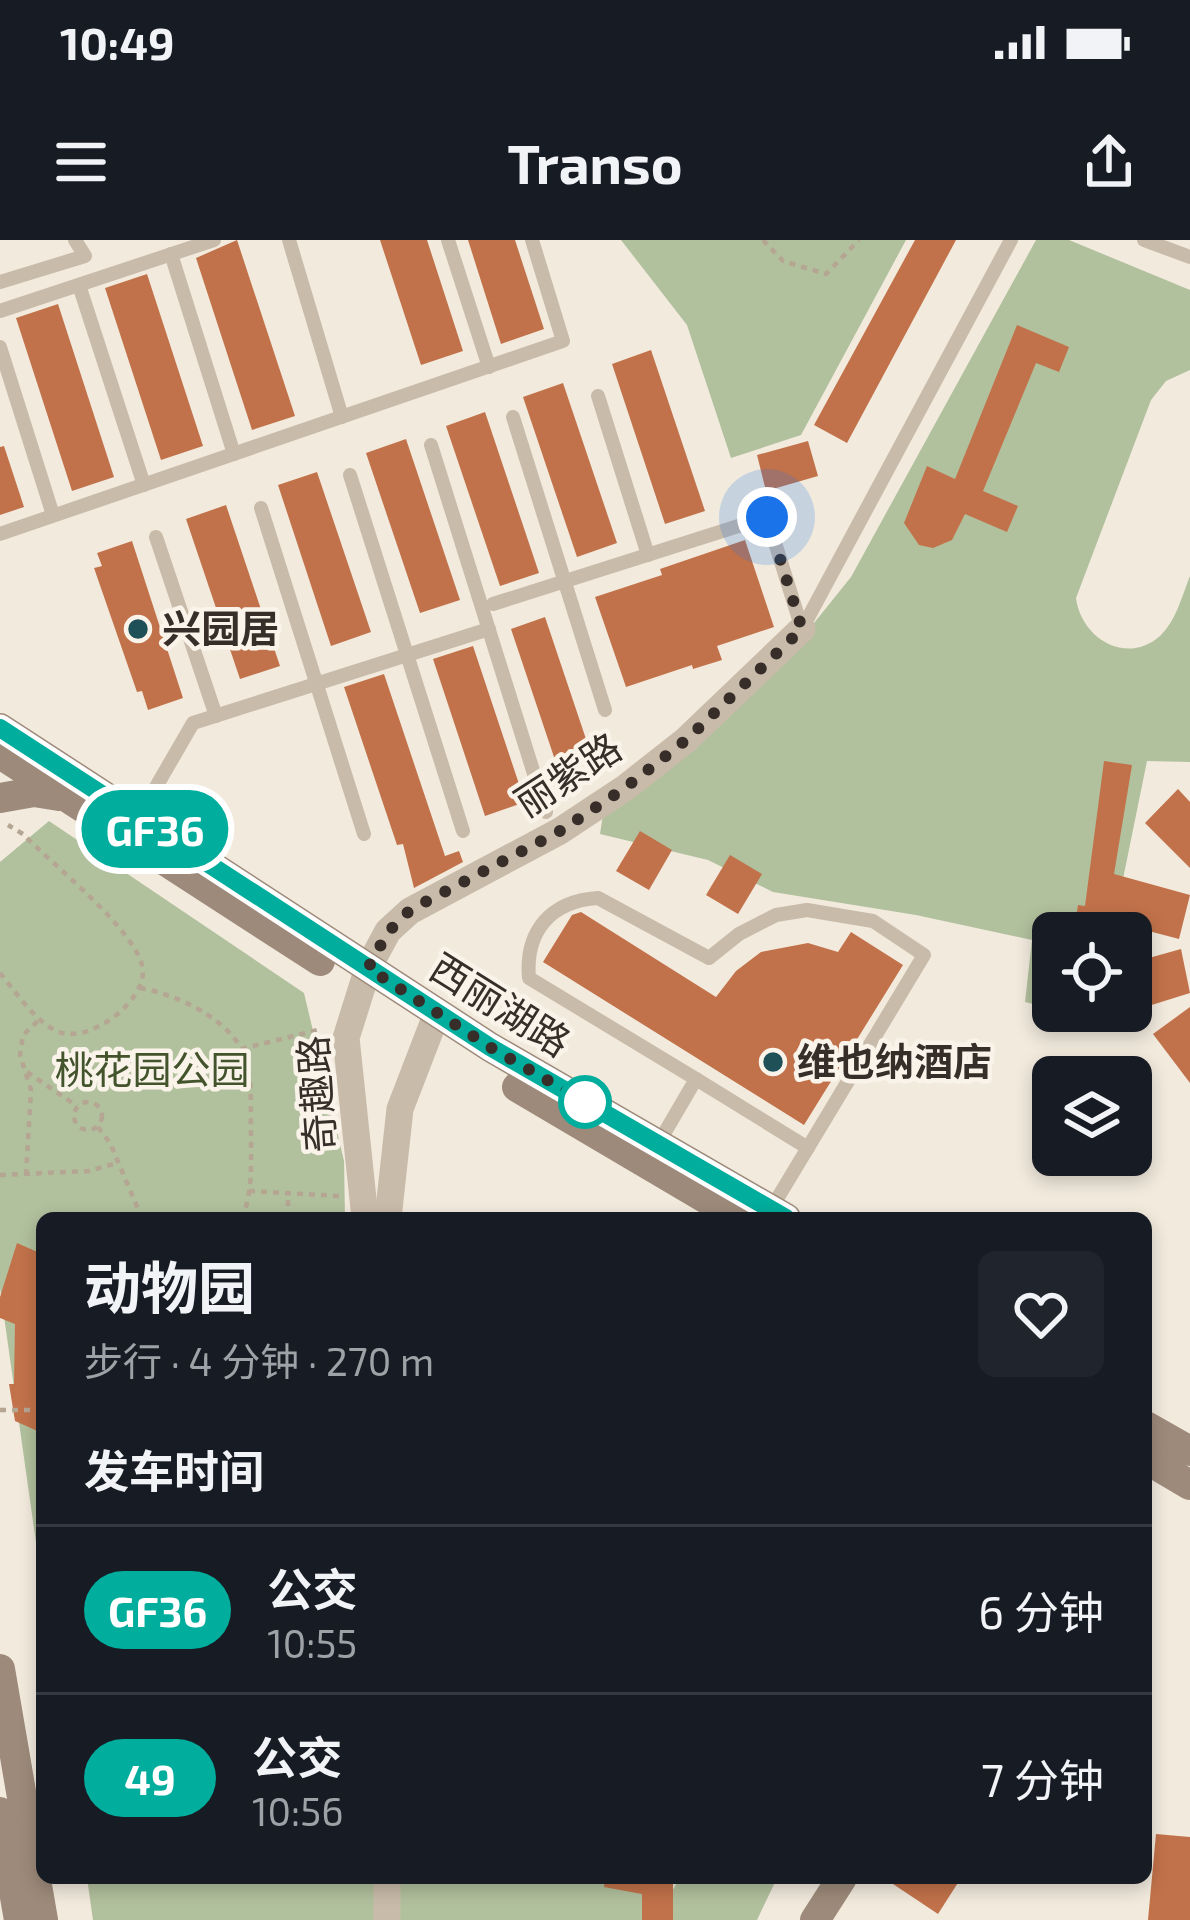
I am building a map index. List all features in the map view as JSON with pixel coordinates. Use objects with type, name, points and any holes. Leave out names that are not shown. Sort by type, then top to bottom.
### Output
[{"type":"street","name":"丽紫路","points":[[365,978],[388,932],[410,910],[560,831],[625,788],[686,740],[802,629]]},
{"type":"street","name":"西丽湖路","points":[[0,728],[365,978],[731,1212]]},
{"type":"street","name":"西丽湖路","points":[[0,754],[365,978]]},
{"type":"street","points":[[0,797],[34,792],[68,798]]},
{"type":"street","name":"奇趣路","points":[[365,978],[346,1038],[377,1206]]},
{"type":"street","name":"西丽湖路","points":[[432,1022],[775,1212]]},
{"type":"street","name":"奇趣路","points":[[377,1206],[400,1109],[432,1022]]},
{"type":"street","points":[[1152,1429],[1190,1451]]},
{"type":"street","points":[[1152,1463],[1190,1485]]},
{"type":"street","points":[[0,1669],[36,1879]]},
{"type":"street","points":[[0,1812],[19,1920]]},
{"type":"street","points":[[37,1884],[43,1920]]},
{"type":"street","points":[[370,1884],[370,1920]]},
{"type":"street","points":[[387,1884],[387,1920]]},
{"type":"street","points":[[815,1920],[838,1884]]},
{"type":"lane","points":[[0,282],[85,256],[75,240]]},
{"type":"lane","points":[[0,311],[214,240]]},
{"type":"lane","points":[[289,240],[342,417]]},
{"type":"lane","points":[[448,240],[489,367]]},
{"type":"lane","points":[[0,534],[563,341],[532,240]]},
{"type":"lane","points":[[802,629],[1011,240]]},
{"type":"lane","points":[[1144,240],[1190,257]]},
{"type":"lane","points":[[171,254],[234,454]]},
{"type":"lane","points":[[80,285],[144,484]]},
{"type":"lane","points":[[0,347],[53,515]]},
{"type":"lane","points":[[598,396],[648,555]]},
{"type":"lane","points":[[512,417],[605,710]]},
{"type":"lane","points":[[431,445],[546,812]]},
{"type":"lane","points":[[350,475],[463,832]]},
{"type":"lane","points":[[261,508],[364,835]]},
{"type":"lane","points":[[493,604],[767,517],[802,629]]},
{"type":"lane","points":[[156,537],[216,716]]},
{"type":"lane","points":[[137,818],[193,723],[489,629]]},
{"type":"lane","points":[[779,1212],[808,1148],[924,955],[873,922],[807,910],[776,915],[739,934],[709,958],[598,898],[579,899],[536,928],[527,956],[529,978],[808,1148]]},
{"type":"lane","points":[[658,1144],[696,1079]]},
{"type":"path","points":[[763,240],[783,261],[826,274],[860,240]]},
{"type":"path","points":[[0,820],[23,834],[121,929],[145,971],[140,988],[113,1017],[76,1034],[58,1032],[40,1018],[0,973]]},
{"type":"path","points":[[140,988],[162,992],[204,1011],[241,1049],[251,1098],[243,1212]]},
{"type":"path","points":[[26,1175],[31,1090],[20,1054],[23,1035],[40,1018]]},
{"type":"path","points":[[241,1049],[317,1028],[346,1038]]},
{"type":"path","points":[[27,1072],[78,1106],[93,1102],[101,1108],[98,1127],[88,1131],[78,1127],[73,1118],[78,1106]]},
{"type":"path","points":[[98,1127],[139,1212]]},
{"type":"path","points":[[0,1175],[89,1171],[117,1163]]},
{"type":"path","points":[[248,1191],[351,1196],[377,1206]]},
{"type":"path","points":[[288,1194],[288,1212]]},
{"type":"path","points":[[0,1410],[36,1410]]},
{"type":"green space","points":[[621,240],[906,240],[801,435],[731,458],[687,325]]},
{"type":"green space","points":[[1036,240],[1069,240],[1190,290],[1190,370],[1166,381],[1151,400],[1076,598],[1086,625],[1096,636],[1120,648],[1133,648],[1147,645],[1166,630],[1190,576],[1190,762],[1147,761],[1116,912],[1032,912],[1032,940],[773,892],[708,860],[600,834],[603,814],[798,643],[851,577]]},
{"type":"green space","name":"桃花园公园","points":[[49,821],[304,993],[344,1161],[345,1212],[36,1212],[36,1543],[0,1288],[0,862]]},
{"type":"green space","points":[[1032,940],[1032,1004],[1025,1002]]},
{"type":"green space","points":[[88,1884],[654,1884],[671,1893],[676,1884],[774,1884],[757,1920],[93,1920]]},
{"type":"building","points":[[237,240],[295,416],[252,430],[196,258]]},
{"type":"building","points":[[380,240],[427,240],[463,351],[421,365]]},
{"type":"building","points":[[468,240],[515,240],[544,329],[501,344]]},
{"type":"building","points":[[915,240],[956,240],[847,443],[814,425]]},
{"type":"building","points":[[147,274],[203,446],[161,460],[105,288]]},
{"type":"building","points":[[58,304],[114,477],[72,491],[16,318]]},
{"type":"building","points":[[1017,325],[1069,347],[1059,372],[1036,363],[983,491],[1018,506],[1007,532],[965,514],[952,540],[933,548],[919,545],[904,523],[927,466],[955,479]]},
{"type":"building","points":[[651,350],[705,511],[665,524],[612,364]]},
{"type":"building","points":[[563,383],[617,543],[577,557],[523,397]]},
{"type":"building","points":[[485,412],[539,573],[500,586],[446,426]]},
{"type":"building","points":[[406,439],[460,600],[420,613],[366,453]]},
{"type":"building","points":[[808,441],[818,476],[766,491],[757,455]]},
{"type":"building","points":[[4,446],[24,507],[0,515],[0,447]]},
{"type":"building","points":[[317,472],[371,632],[331,646],[278,485]]},
{"type":"building","points":[[226,505],[280,666],[240,679],[186,519]]},
{"type":"building","points":[[745,540],[774,627],[717,646],[722,660],[626,687],[595,597]]},
{"type":"building","name":"兴园居","points":[[132,541],[183,698],[148,710],[142,691],[137,692],[94,568],[102,566],[97,553]]},
{"type":"building","points":[[545,617],[588,745],[554,757],[511,629]]},
{"type":"building","points":[[473,646],[525,802],[485,816],[433,659]]},
{"type":"building","points":[[384,674],[445,856],[459,851],[463,862],[414,888],[403,844],[397,845],[344,687]]},
{"type":"building","points":[[1104,761],[1132,765],[1114,874],[1190,895],[1179,939],[1152,932],[1152,912],[1077,912],[1078,905],[1085,906]]},
{"type":"building","points":[[1178,789],[1190,802],[1190,868],[1145,823]]},
{"type":"building","points":[[640,831],[672,850],[649,890],[616,871]]},
{"type":"building","points":[[730,855],[762,874],[738,914],[706,895]]},
{"type":"building","name":"维也纳酒店","points":[[581,912],[716,997],[736,971],[761,952],[808,943],[838,952],[851,932],[903,965],[804,1125],[543,962],[572,915]]},
{"type":"building","points":[[1181,949],[1190,993],[1152,1005],[1152,957]]},
{"type":"building","points":[[1190,1007],[1190,1083],[1153,1034]]},
{"type":"building","points":[[17,1243],[36,1251],[36,1430],[15,1421],[9,1384],[14,1384],[15,1324],[0,1318],[0,1297]]},
{"type":"building","points":[[1156,1834],[1190,1837],[1190,1920],[1148,1920]]},
{"type":"building","points":[[673,1884],[673,1920],[642,1920],[642,1894],[604,1887]]},
{"type":"building","points":[[893,1884],[957,1884],[938,1914]]},
{"type":"bus line","name":"GF36","points":[[0,728],[490,1047],[776,1212]]},
{"type":"place","name":"兴园居","points":[[138,629]]},
{"type":"place","name":"维也纳酒店","points":[[773,1062]]},
{"type":"route","points":[[585,1102],[368,968],[388,932],[410,910],[560,831],[625,788],[744,688],[802,629],[767,517]]}]
